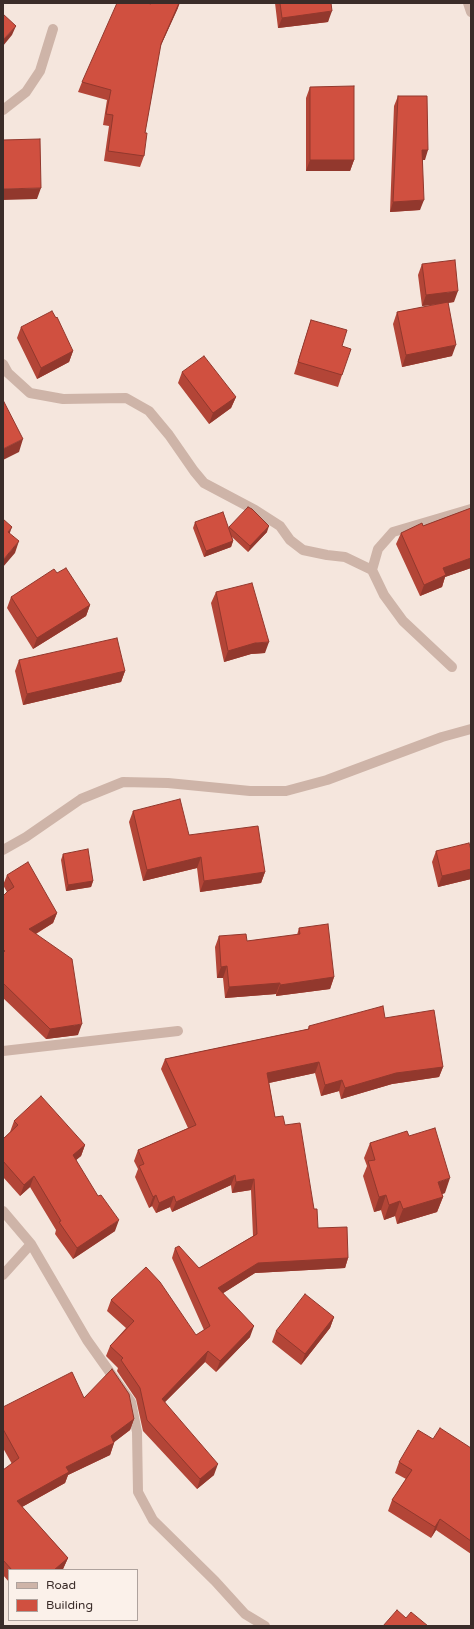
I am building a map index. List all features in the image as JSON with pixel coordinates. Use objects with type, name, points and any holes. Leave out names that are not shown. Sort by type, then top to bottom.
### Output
[{"type":"street","points":[[468,3],[471,12]]},
{"type":"street","points":[[3,110],[26,92],[40,71],[53,29]]},
{"type":"street","points":[[3,364],[8,373],[30,393],[63,398],[126,398],[148,411],[169,435],[204,483],[280,526],[290,540],[303,550],[345,557],[372,570],[384,594],[403,621],[452,667]]},
{"type":"street","points":[[372,570],[378,549],[393,532],[471,509]]},
{"type":"street","points":[[3,850],[26,837],[81,799],[122,782],[168,783],[250,791],[286,791],[327,780],[442,737],[471,729]]},
{"type":"street","points":[[3,1051],[178,1031]]},
{"type":"street","points":[[3,1211],[31,1244],[87,1340],[131,1402],[137,1432],[138,1492],[153,1520],[215,1581],[245,1614],[265,1626]]},
{"type":"street","points":[[3,1275],[31,1244]]},
{"type":"building","points":[[117,3],[179,3],[161,44],[145,133],[147,133],[144,156],[108,151],[113,115],[106,114],[111,90],[82,82]]},
{"type":"building","points":[[280,3],[331,3],[332,11],[282,18]]},
{"type":"building","points":[[3,14],[16,26],[3,40]]},
{"type":"building","points":[[354,86],[354,160],[310,160],[310,87]]},
{"type":"building","points":[[398,96],[427,96],[428,150],[422,150],[424,200],[393,202]]},
{"type":"building","points":[[40,139],[41,188],[3,189],[3,140]]},
{"type":"building","points":[[455,260],[458,291],[426,295],[422,264]]},
{"type":"building","points":[[448,302],[456,345],[406,355],[397,312]]},
{"type":"building","points":[[52,311],[56,318],[57,317],[73,351],[41,368],[21,327]]},
{"type":"building","points":[[311,320],[347,330],[342,346],[351,349],[342,375],[298,362]]},
{"type":"building","points":[[204,356],[236,397],[213,413],[182,372]]},
{"type":"building","points":[[3,400],[23,439],[3,449]]},
{"type":"building","points":[[248,507],[252,509],[269,526],[250,546],[229,527]]},
{"type":"building","points":[[471,508],[471,558],[443,568],[446,575],[424,585],[401,533],[422,523],[423,526]]},
{"type":"building","points":[[223,512],[233,541],[206,551],[195,522]]},
{"type":"building","points":[[3,519],[12,527],[8,532],[19,541],[3,560]]},
{"type":"building","points":[[66,568],[90,605],[37,638],[11,597],[54,569],[57,573]]},
{"type":"building","points":[[252,583],[269,642],[255,643],[228,651],[216,592]]},
{"type":"building","points":[[117,638],[125,671],[27,694],[19,660]]},
{"type":"building","points":[[180,799],[189,835],[258,826],[265,872],[204,881],[201,857],[147,870],[133,811]]},
{"type":"building","points":[[469,843],[471,850],[471,869],[442,876],[436,851]]},
{"type":"building","points":[[88,849],[93,881],[68,885],[63,854]]},
{"type":"building","points":[[28,862],[57,913],[29,929],[72,959],[82,1024],[50,1029],[3,983],[3,953],[5,951],[3,949],[3,896],[14,887],[7,875]]},
{"type":"building","points":[[328,924],[334,977],[280,985],[280,983],[229,987],[227,966],[221,967],[219,936],[246,934],[247,941],[300,934],[299,928]]},
{"type":"building","points":[[383,1006],[385,1018],[434,1010],[443,1067],[396,1073],[345,1088],[342,1080],[325,1085],[319,1062],[267,1073],[275,1117],[283,1116],[285,1125],[300,1123],[314,1209],[317,1209],[318,1228],[347,1227],[348,1258],[258,1263],[218,1288],[254,1326],[220,1361],[208,1351],[162,1399],[218,1464],[200,1479],[147,1420],[140,1388],[121,1360],[123,1358],[110,1346],[134,1321],[111,1300],[146,1267],[160,1282],[196,1335],[210,1326],[175,1248],[179,1246],[199,1268],[257,1234],[254,1179],[236,1182],[235,1175],[176,1202],[174,1196],[159,1203],[156,1195],[153,1197],[139,1166],[144,1164],[138,1150],[196,1125],[165,1059],[309,1029],[309,1026]]},
{"type":"building","points":[[41,1096],[85,1145],[73,1155],[98,1196],[101,1195],[119,1220],[77,1248],[59,1222],[61,1221],[34,1176],[24,1185],[3,1161],[3,1139],[18,1125],[14,1121]]},
{"type":"building","points":[[435,1128],[450,1178],[438,1182],[443,1197],[403,1209],[400,1201],[389,1205],[386,1195],[379,1197],[368,1161],[375,1160],[370,1143],[407,1131],[409,1136]]},
{"type":"building","points":[[305,1294],[334,1317],[305,1354],[276,1331]]},
{"type":"building","points":[[112,1369],[129,1394],[134,1419],[111,1436],[114,1443],[66,1467],[69,1472],[17,1501],[68,1558],[55,1569],[11,1569],[3,1560],[3,1470],[19,1458],[3,1429],[3,1407],[72,1372],[84,1398]]},
{"type":"building","points":[[440,1428],[471,1448],[471,1541],[440,1519],[435,1527],[392,1500],[412,1470],[399,1462],[418,1430],[433,1439]]},
{"type":"building","points":[[397,1610],[406,1618],[411,1612],[428,1626],[383,1626]]}]
